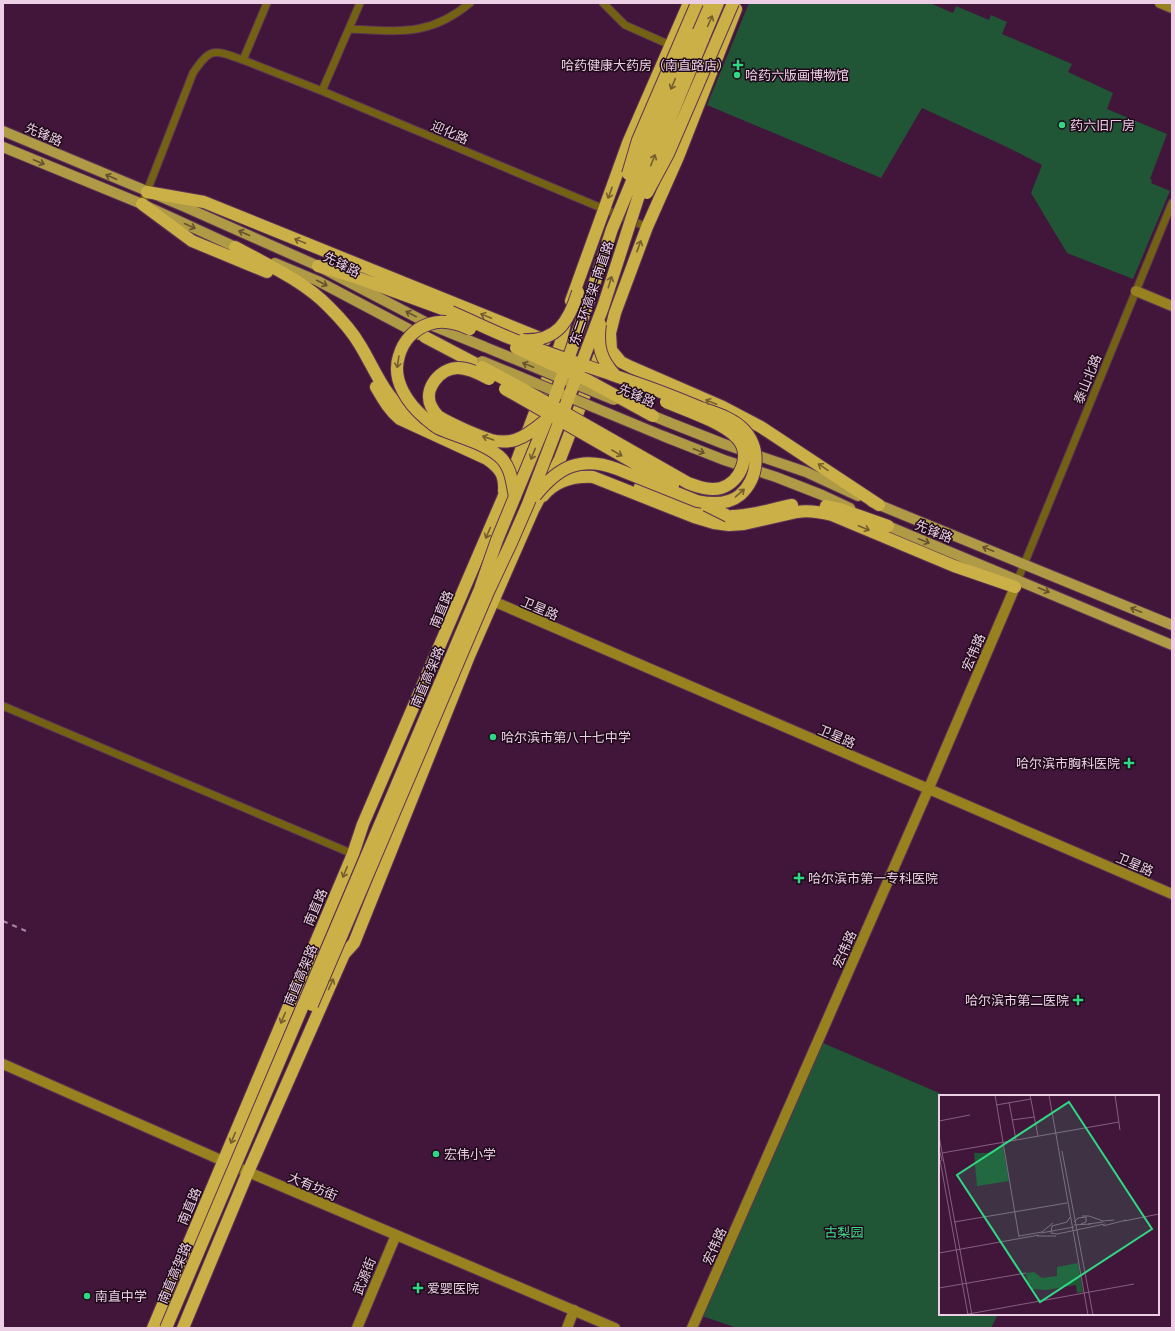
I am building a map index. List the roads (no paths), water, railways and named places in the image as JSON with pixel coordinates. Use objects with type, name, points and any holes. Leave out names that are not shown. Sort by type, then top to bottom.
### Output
[{"type":"highway","points":[[509,498],[575,295],[593,250],[603,214],[628,143],[689,3]]},
{"type":"highway","points":[[612,229],[638,140],[697,3]]},
{"type":"highway","name":"东二环高架-南直路","points":[[487,594],[497,540],[509,498],[547,419],[588,303],[612,229],[706,3]]},
{"type":"highway","name":"东二环高架-南直路","points":[[487,594],[511,543],[531,507],[603,307],[626,231],[640,192],[718,3]]},
{"type":"highway","points":[[626,231],[668,154],[733,3]]},
{"type":"highway","points":[[739,3],[678,157],[646,227],[615,313],[610,333],[611,350],[621,362],[630,367],[723,407],[766,430],[879,505]]},
{"type":"highway","points":[[147,192],[204,202],[522,331],[599,357]]},
{"type":"highway","points":[[142,204],[192,241],[314,293]]},
{"type":"highway","points":[[235,247],[300,284],[314,293],[330,308],[350,330],[384,386],[395,402],[404,411],[436,427],[487,448],[498,455],[508,467],[509,498]]},
{"type":"highway","points":[[183,1328],[248,1172],[344,954],[354,943],[466,664],[487,594],[544,484],[563,469],[581,463],[593,462],[605,465],[696,501],[709,504],[730,501],[739,495],[747,486],[756,467],[756,456],[750,438],[743,429],[721,416],[664,393],[513,339],[451,312],[358,278],[318,266]]},
{"type":"highway","points":[[522,331],[540,333],[548,330],[561,319],[575,295]]},
{"type":"highway","points":[[513,339],[539,340],[546,338],[555,332],[568,318],[573,309],[575,295]]},
{"type":"highway","points":[[425,337],[482,364],[521,388],[688,483],[704,489],[721,488],[730,484],[736,479],[744,462],[743,446],[739,439],[723,427],[637,390],[619,380],[606,364],[601,354],[598,338],[603,307]]},
{"type":"highway","points":[[330,308],[386,405],[394,414],[415,426],[487,459],[497,466],[509,498]]},
{"type":"highway","points":[[436,427],[421,415],[411,404],[403,393],[396,374],[397,361],[404,343],[409,336],[421,327],[430,323],[444,321],[459,324],[590,381],[653,416]]},
{"type":"highway","points":[[531,507],[560,459],[599,357],[611,350]]},
{"type":"highway","points":[[547,419],[531,432],[515,440],[492,440],[438,416],[431,406],[430,390],[436,379],[446,370],[453,368],[464,368],[478,374],[713,509],[728,516]]},
{"type":"highway","points":[[572,466],[590,469],[606,474],[708,513],[728,516],[742,515],[776,508],[814,503],[840,509],[888,526]]},
{"type":"highway","points":[[531,507],[556,485],[565,480],[580,476],[593,477],[694,517],[714,523],[729,525],[744,524],[797,512],[823,512],[954,566],[1016,583]]},
{"type":"highway","name":"南直路","points":[[153,1328],[352,854],[363,824],[509,498]]},
{"type":"highway","points":[[363,824],[376,808],[472,586],[497,540]]},
{"type":"highway","points":[[354,943],[354,928],[504,571],[511,543]]},
{"type":"highway","name":"南直高架路","points":[[166,1328],[487,594]]},
{"type":"highway","name":"南直高架路","points":[[175,1328],[487,594]]},
{"type":"main road","points":[[1160,3],[1172,8]]},
{"type":"main road","name":"先锋路","points":[[3,131],[318,266],[431,324],[485,347],[724,444],[806,472],[879,505],[1172,625]]},
{"type":"main road","name":"先锋路","points":[[3,147],[142,204],[235,247],[318,281],[425,337]]},
{"type":"main road","points":[[1137,288],[1172,300]]},
{"type":"main road","points":[[1137,288],[1172,306]]},
{"type":"main road","name":"先锋路","points":[[482,364],[724,460],[776,477],[822,495],[1016,583],[1172,645]]},
{"type":"main road","name":"宏伟路","points":[[692,1328],[928,790],[1016,583]]},
{"type":"main road","name":"卫星路","points":[[487,594],[928,790],[1172,894]]},
{"type":"main road","name":"大有坊街","points":[[3,1064],[248,1172],[615,1328]]},
{"type":"main road","name":"武源街","points":[[357,1328],[396,1235]]},
{"type":"main road","points":[[567,1328],[574,1310]]},
{"type":"street","points":[[244,60],[267,3]]},
{"type":"street","points":[[322,91],[360,3]]},
{"type":"street","points":[[349,30],[407,31],[424,29],[438,24],[458,13],[470,3]]},
{"type":"street","points":[[603,3],[625,25],[670,45]]},
{"type":"street","name":"迎化路","points":[[142,204],[193,73],[202,60],[215,52],[244,60],[322,91],[603,214],[646,227]]},
{"type":"street","name":"泰山北路","points":[[1016,583],[1172,203]]},
{"type":"street","points":[[509,498],[531,507]]},
{"type":"street","points":[[3,706],[352,854]]},
{"type":"railway","points":[[3,921],[26,931]]},
{"type":"place","name":"哈药健康大药房（南直路店）","points":[[738,65]]},
{"type":"place","name":"哈药六版画博物馆","points":[[737,75]]},
{"type":"place","name":"药六旧厂房","points":[[1062,125]]},
{"type":"place","name":"哈尔滨市第八十七中学","points":[[493,737]]},
{"type":"place","name":"哈尔滨市胸科医院","points":[[1129,763]]},
{"type":"place","name":"哈尔滨市第一专科医院","points":[[799,878]]},
{"type":"place","name":"哈尔滨市第二医院","points":[[1078,1000]]},
{"type":"place","name":"宏伟小学","points":[[436,1154]]},
{"type":"place","name":"爱婴医院","points":[[418,1288]]},
{"type":"place","name":"南直中学","points":[[87,1296]]},
{"type":"park label","name":"古梨园","points":[[844,1232]]}]
